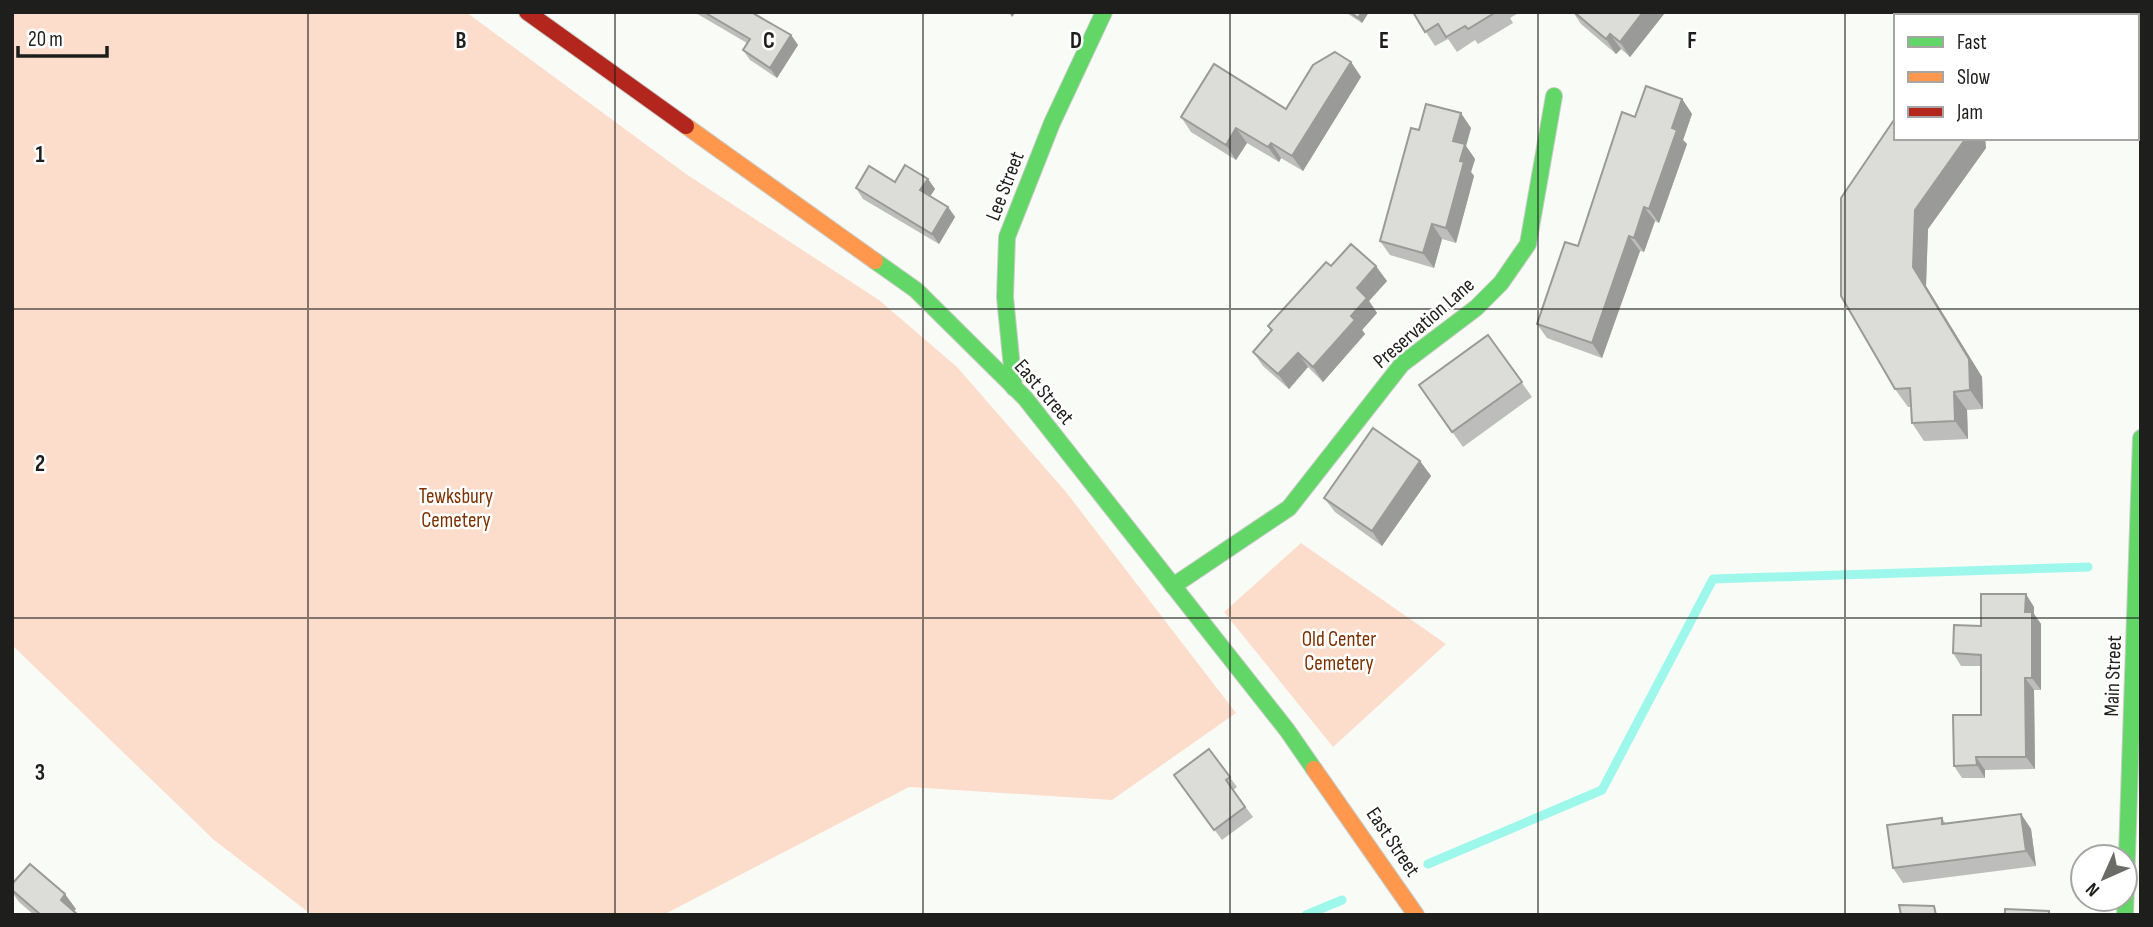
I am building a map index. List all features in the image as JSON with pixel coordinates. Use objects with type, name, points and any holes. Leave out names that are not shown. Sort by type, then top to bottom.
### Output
[{"type":"main road","name":"East Street","points":[[527,12],[916,290],[1014,387],[1287,730],[1416,915]]},
{"type":"main road","name":"Lee Street","points":[[1014,387],[1005,297],[1007,237],[1052,123],[1104,12]]},
{"type":"main road","name":"Preservation Lane","points":[[1173,586],[1289,508],[1370,401],[1402,364],[1476,308],[1502,283],[1528,244],[1554,96]]},
{"type":"main road","name":"Main Street","points":[[2124,915],[2141,438]]},
{"type":"green space","name":"Tewksbury Cemetery","points":[[12,12],[466,12],[686,174],[879,300],[957,367],[1066,492],[1236,713],[1112,800],[909,787],[663,915],[312,915],[214,840],[12,645]]},
{"type":"green space","name":"Old Center Cemetery","points":[[1301,543],[1446,644],[1333,747],[1224,612]]},
{"type":"building","points":[[704,12],[751,12],[791,35],[770,68],[743,50],[750,39]]},
{"type":"building","points":[[1350,12],[1362,12],[1358,18]]},
{"type":"building","points":[[1413,12],[1496,12],[1468,29],[1465,26],[1446,37],[1438,24],[1425,32]]},
{"type":"building","points":[[1574,12],[1643,12],[1620,42],[1610,34],[1606,39]]},
{"type":"building","points":[[1335,52],[1351,62],[1292,156],[1271,143],[1268,147],[1236,128],[1226,145],[1181,117],[1214,64],[1286,109],[1313,65]]},
{"type":"building","points":[[1646,86],[1682,99],[1672,128],[1677,130],[1649,209],[1644,207],[1634,238],[1629,236],[1592,343],[1537,324],[1565,242],[1578,246],[1622,112],[1635,117]]},
{"type":"building","points":[[1426,104],[1461,113],[1453,141],[1465,144],[1460,161],[1464,162],[1446,228],[1432,224],[1423,253],[1380,241],[1411,128],[1419,130]]},
{"type":"building","points":[[1894,120],[1894,140],[1965,140],[1915,210],[1913,267],[1969,359],[1970,390],[1954,392],[1955,421],[1912,423],[1910,388],[1895,389],[1841,296],[1841,198]]},
{"type":"building","points":[[905,165],[928,179],[920,190],[948,207],[932,234],[856,188],[869,166],[895,182]]},
{"type":"building","points":[[1351,244],[1376,266],[1357,288],[1367,298],[1351,316],[1355,320],[1313,367],[1298,353],[1278,374],[1253,352],[1272,330],[1268,326],[1326,262],[1331,266]]},
{"type":"building","points":[[1488,335],[1522,382],[1452,432],[1419,385]]},
{"type":"building","points":[[1373,428],[1420,461],[1372,531],[1324,498]]},
{"type":"building","points":[[1981,594],[2026,594],[2025,612],[2032,612],[2032,678],[2025,678],[2026,757],[1976,757],[1977,765],[1954,766],[1953,715],[1981,715],[1981,655],[1953,653],[1954,625],[1981,626]]},
{"type":"building","points":[[1209,749],[1230,777],[1226,780],[1245,807],[1214,830],[1174,775]]},
{"type":"building","points":[[2021,814],[2026,851],[1893,868],[1887,825],[1942,818],[1942,824]]},
{"type":"building","points":[[30,864],[65,894],[61,900],[78,915],[41,915],[12,890],[12,884]]},
{"type":"building","points":[[1899,905],[1934,906],[1936,915],[1901,915]]},
{"type":"building","points":[[2005,909],[2049,911],[2049,915],[2005,915]]},
{"type":"waterway","points":[[1428,864],[1602,790],[1713,579],[2088,567]]},
{"type":"waterway","points":[[1306,915],[1342,900]]},
{"type":"traffic: fast","points":[[1014,388],[1005,297],[1007,237],[1052,123],[1104,12]]},
{"type":"traffic: fast","points":[[1173,586],[1289,508],[1402,364],[1476,308],[1501,283],[1528,244],[1554,96]]},
{"type":"traffic: fast","points":[[875,261],[916,290],[1025,398],[1287,730],[1314,769]]},
{"type":"traffic: fast","points":[[2125,915],[2141,438]]},
{"type":"traffic: slow","points":[[686,126],[875,261]]},
{"type":"traffic: slow","points":[[1314,769],[1416,915]]},
{"type":"traffic: jam","points":[[527,12],[686,126]]}]
